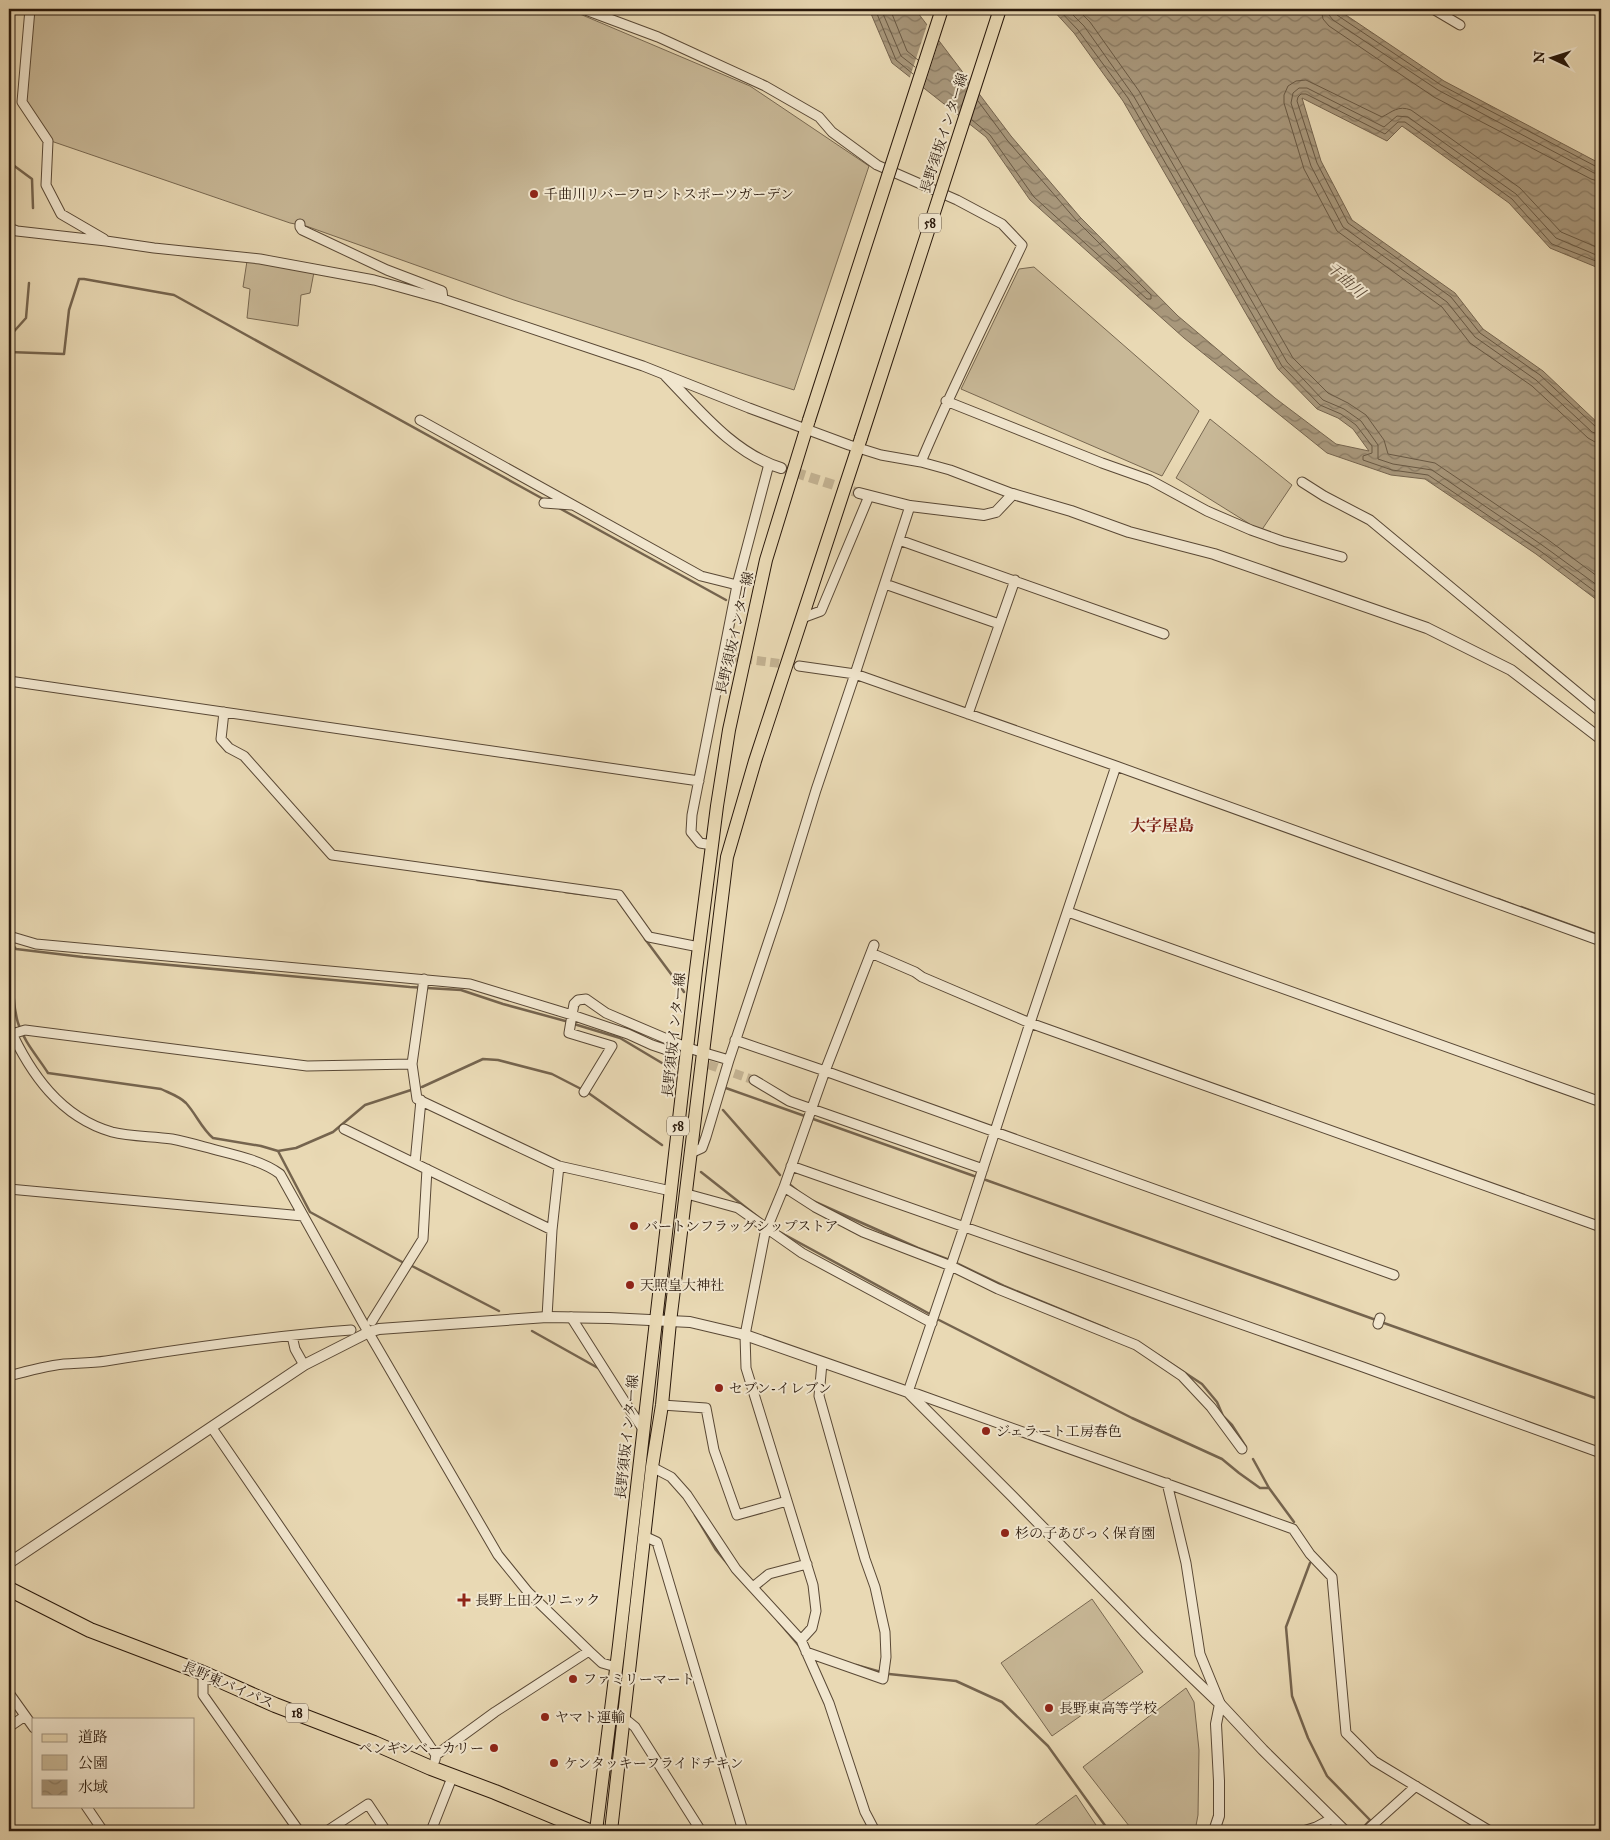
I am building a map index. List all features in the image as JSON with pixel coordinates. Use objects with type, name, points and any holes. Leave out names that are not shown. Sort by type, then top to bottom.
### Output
[{"type":"highway","name":"長野東バイパス","points":[[9,1589],[90,1630],[374,1743],[434,1762],[453,1775],[589,1831]]},
{"type":"main road","name":"長野須坂インター線","points":[[596,1831],[671,1191],[682,1050],[699,947],[729,730],[766,560],[807,425],[942,9]]},
{"type":"main road","name":"長野須坂インター線","points":[[612,1831],[652,1467],[662,1405],[670,1322],[727,857],[755,761],[1000,9]]},
{"type":"street","points":[[30,9],[22,102],[48,141],[46,185],[62,214],[106,241]]},
{"type":"street","points":[[583,9],[658,37],[765,86],[819,118],[832,132],[877,165],[957,200],[1002,224],[1022,245],[970,356],[946,401],[921,462]]},
{"type":"street","points":[[1434,9],[1460,25]]},
{"type":"street","points":[[300,224],[302,230],[362,259],[442,291],[443,299]]},
{"type":"street","points":[[9,228],[16,231],[260,259],[374,280],[443,299],[643,366],[666,376],[859,443],[881,456],[921,462],[950,470],[1013,494],[1071,511],[1129,532],[1214,554],[1427,628],[1511,670],[1601,739]]},
{"type":"street","points":[[666,376],[734,442],[770,464],[781,468]]},
{"type":"street","points":[[946,401],[1150,480],[1207,511],[1251,530],[1282,542],[1342,557]]},
{"type":"street","points":[[420,420],[702,576],[737,585]]},
{"type":"street","points":[[712,845],[700,843],[691,832],[737,585],[770,464]]},
{"type":"street","points":[[1302,482],[1370,520],[1601,712]]},
{"type":"street","points":[[802,618],[821,611],[864,495],[910,506],[984,515],[996,512],[1013,494]]},
{"type":"street","points":[[544,503],[575,506]]},
{"type":"street","points":[[691,1153],[702,1148],[706,1137],[735,1040],[910,506]]},
{"type":"street","points":[[899,540],[1164,634]]},
{"type":"street","points":[[968,714],[1014,580]]},
{"type":"street","points":[[884,584],[999,624]]},
{"type":"street","points":[[799,666],[855,674],[1601,941]]},
{"type":"street","points":[[9,681],[699,781]]},
{"type":"street","points":[[224,712],[221,739],[229,748],[244,756],[332,855],[619,895],[650,937],[699,947]]},
{"type":"street","points":[[908,1392],[996,1132],[1030,1023],[1116,766]]},
{"type":"street","points":[[1068,912],[1601,1102]]},
{"type":"street","points":[[12,938],[36,944],[423,986],[470,984],[628,1034],[652,1045],[703,1053],[729,1060]]},
{"type":"street","points":[[801,1640],[812,1628],[816,1611],[814,1585],[746,1368],[745,1335],[767,1228],[872,949],[922,977],[1030,1023],[1601,1227]]},
{"type":"street","points":[[423,986],[412,1064],[417,1098],[559,1166],[671,1191]]},
{"type":"street","points":[[585,1091],[612,1046],[570,1033],[574,1004],[578,1000],[586,999],[606,1013],[682,1050]]},
{"type":"street","points":[[412,1064],[307,1066],[16,1031],[26,1062],[48,1092],[69,1111],[86,1122],[113,1132],[173,1139],[230,1154],[273,1168],[280,1174],[498,1555],[528,1592],[589,1651],[602,1663],[616,1667]]},
{"type":"street","points":[[735,1040],[1394,1275]]},
{"type":"street","points":[[754,1080],[789,1101],[811,1111],[983,1169]]},
{"type":"street","points":[[416,1163],[421,1100]]},
{"type":"street","points":[[344,1129],[552,1230]]},
{"type":"street","points":[[547,1317],[552,1230],[559,1166]]},
{"type":"street","points":[[791,1166],[1363,1367],[1601,1453]]},
{"type":"street","points":[[372,1321],[423,1239],[427,1169]]},
{"type":"street","points":[[784,1187],[815,1207],[863,1232],[951,1266],[998,1289],[1136,1345],[1182,1376],[1211,1406],[1242,1449]]},
{"type":"street","points":[[9,1189],[303,1216]]},
{"type":"street","points":[[687,1194],[738,1208],[802,1253],[932,1323]]},
{"type":"street","points":[[9,1563],[304,1365],[369,1332],[379,1329],[547,1317],[690,1322],[745,1335],[822,1363],[917,1394],[1293,1529],[1310,1554],[1332,1577],[1346,1734],[1374,1761],[1490,1831]]},
{"type":"street","points":[[571,1317],[643,1429]]},
{"type":"street","points":[[9,1376],[34,1368],[64,1364],[91,1364],[172,1350],[351,1330]]},
{"type":"street","points":[[292,1336],[295,1349],[304,1365]]},
{"type":"street","points":[[806,1652],[884,1679],[886,1657],[885,1632],[875,1587],[865,1559],[819,1396],[822,1363]]},
{"type":"street","points":[[908,1392],[1345,1831]]},
{"type":"street","points":[[662,1405],[706,1408],[714,1450],[737,1515],[787,1501]]},
{"type":"street","points":[[212,1428],[434,1762],[495,1712],[589,1651]]},
{"type":"street","points":[[652,1467],[671,1477],[687,1494],[736,1569],[801,1640],[829,1703],[865,1812],[874,1831]]},
{"type":"street","points":[[1167,1483],[1186,1563],[1200,1654],[1220,1704],[1216,1724],[1219,1816],[1214,1831]]},
{"type":"street","points":[[644,1536],[656,1542],[743,1831]]},
{"type":"street","points":[[753,1587],[769,1574],[807,1564]]},
{"type":"street","points":[[203,1674],[203,1695],[299,1831]]},
{"type":"street","points":[[9,1693],[32,1725]]},
{"type":"street","points":[[9,1727],[25,1716]]},
{"type":"street","points":[[624,1718],[636,1727],[701,1831]]},
{"type":"street","points":[[431,1831],[453,1775]]},
{"type":"street","points":[[1366,1831],[1416,1786]]},
{"type":"street","points":[[327,1831],[368,1804],[386,1831]]},
{"type":"street","points":[[87,1808],[104,1831]]},
{"type":"street","points":[[1304,1831],[1331,1819]]},
{"type":"green space","name":"千曲川リバーフロントスポーツガーデン","points":[[33,9],[568,9],[750,86],[869,166],[794,390],[514,300],[306,226],[290,223],[51,141],[24,102]]},
{"type":"green space","points":[[247,261],[314,272],[310,293],[301,295],[298,326],[247,318],[250,289],[243,287]]},
{"type":"green space","points":[[1034,267],[1199,411],[1162,476],[961,389],[1019,269]]},
{"type":"green space","points":[[1210,419],[1292,485],[1261,531],[1176,478]]},
{"type":"green space","points":[[1092,1599],[1143,1672],[1052,1736],[1001,1663]]},
{"type":"green space","points":[[1186,1688],[1194,1702],[1199,1750],[1198,1815],[1195,1831],[1133,1831],[1083,1767]]},
{"type":"green space","points":[[1076,1795],[1100,1831],[1038,1831],[1034,1826]]},
{"type":"water","name":"千曲川","points":[[869,9],[915,9],[1011,136],[1080,217],[1178,316],[1275,398],[1336,444],[1369,451],[1353,429],[1338,418],[1317,409],[1278,369],[1123,101],[1074,33],[1052,9],[1337,9],[1444,81],[1601,164],[1601,269],[1550,248],[1509,203],[1402,126],[1387,141],[1302,98],[1321,161],[1352,220],[1455,293],[1483,329],[1543,371],[1601,426],[1601,603],[1536,554],[1425,479],[1391,475],[1327,453],[1184,338],[1030,200],[986,137],[892,63]]},
{"type":"pier","points":[[928,22],[940,38],[923,91],[909,80]]},
{"type":"waterway","points":[[9,162],[32,179],[33,208]]},
{"type":"waterway","points":[[9,352],[64,354],[69,310],[79,279],[174,295],[545,500]]},
{"type":"waterway","points":[[9,337],[26,318],[29,283]]},
{"type":"waterway","points":[[559,508],[726,600]]},
{"type":"waterway","points":[[477,880],[560,891]]},
{"type":"waterway","points":[[565,892],[588,895]]},
{"type":"waterway","points":[[1498,899],[1513,905]]},
{"type":"waterway","points":[[1521,907],[1601,936]]},
{"type":"waterway","points":[[9,920],[15,1011],[18,1023],[27,1043],[48,1073],[161,1089],[177,1097],[186,1103],[213,1138],[261,1146],[278,1151],[310,1212],[404,1263]]},
{"type":"waterway","points":[[645,939],[674,978]]},
{"type":"waterway","points":[[12,944],[16,949],[83,957],[461,990],[569,1022]]},
{"type":"waterway","points":[[677,981],[684,992]]},
{"type":"waterway","points":[[574,1024],[620,1038],[672,1069]]},
{"type":"waterway","points":[[422,1087],[483,1059],[498,1060],[552,1074],[587,1092],[662,1145]]},
{"type":"waterway","points":[[723,1087],[974,1176]]},
{"type":"waterway","points":[[278,1151],[296,1148],[333,1132],[365,1105],[411,1090]]},
{"type":"waterway","points":[[723,1110],[780,1175]]},
{"type":"waterway","points":[[701,1172],[758,1217]]},
{"type":"waterway","points":[[986,1180],[1376,1320]]},
{"type":"waterway","points":[[788,1183],[800,1193]]},
{"type":"waterway","points":[[813,1201],[947,1259]]},
{"type":"waterway","points":[[776,1230],[928,1313]]},
{"type":"waterway","points":[[956,1263],[1004,1286],[1108,1329]]},
{"type":"waterway","points":[[412,1266],[499,1311]]},
{"type":"waterway","points":[[939,1320],[1132,1418],[1222,1459],[1260,1488],[1269,1488]]},
{"type":"waterway","points":[[1381,1322],[1601,1400]]},
{"type":"waterway","points":[[532,1331],[598,1368]]},
{"type":"waterway","points":[[1158,1355],[1202,1384],[1217,1402],[1223,1416],[1232,1425],[1246,1447]]},
{"type":"waterway","points":[[1253,1459],[1269,1488],[1294,1522]]},
{"type":"waterway","points":[[695,1515],[716,1550],[731,1568]]},
{"type":"waterway","points":[[1310,1563],[1286,1627],[1292,1696],[1308,1738],[1327,1776],[1370,1820],[1360,1831]]},
{"type":"waterway","points":[[778,1621],[800,1647]]},
{"type":"waterway","points":[[856,1665],[881,1672]]},
{"type":"waterway","points":[[889,1674],[956,1681],[1002,1702],[1048,1746],[1109,1831]]},
{"type":"waterway","points":[[1378,1826],[1384,1831]]},
{"type":"tunnel","points":[[781,468],[859,493]]},
{"type":"tunnel","points":[[730,657],[799,666]]},
{"type":"tunnel","points":[[683,1056],[754,1080]]},
{"type":"place","name":"千曲川リバーフロントスポーツガーデン","points":[[534,194]]},
{"type":"place","name":"バートンフラッグシップストア","points":[[634,1226]]},
{"type":"place","name":"天照皇大神社","points":[[630,1285]]},
{"type":"place","name":"セブン-イレブン","points":[[719,1388]]},
{"type":"place","name":"ジェラート工房春色","points":[[986,1431]]},
{"type":"place","name":"杉の子あぴっく保育園","points":[[1005,1533]]},
{"type":"place","name":"長野上田クリニック","points":[[464,1600]]},
{"type":"place","name":"ファミリーマート","points":[[573,1679]]},
{"type":"place","name":"長野東高等学校","points":[[1049,1708]]},
{"type":"place","name":"ヤマト運輸","points":[[545,1717]]},
{"type":"place","name":"ペンギンベーカリー","points":[[494,1748]]},
{"type":"place","name":"ケンタッキーフライドチキン","points":[[554,1763]]},
{"type":"district","name":"大字屋島","points":[[1162,825]]}]
